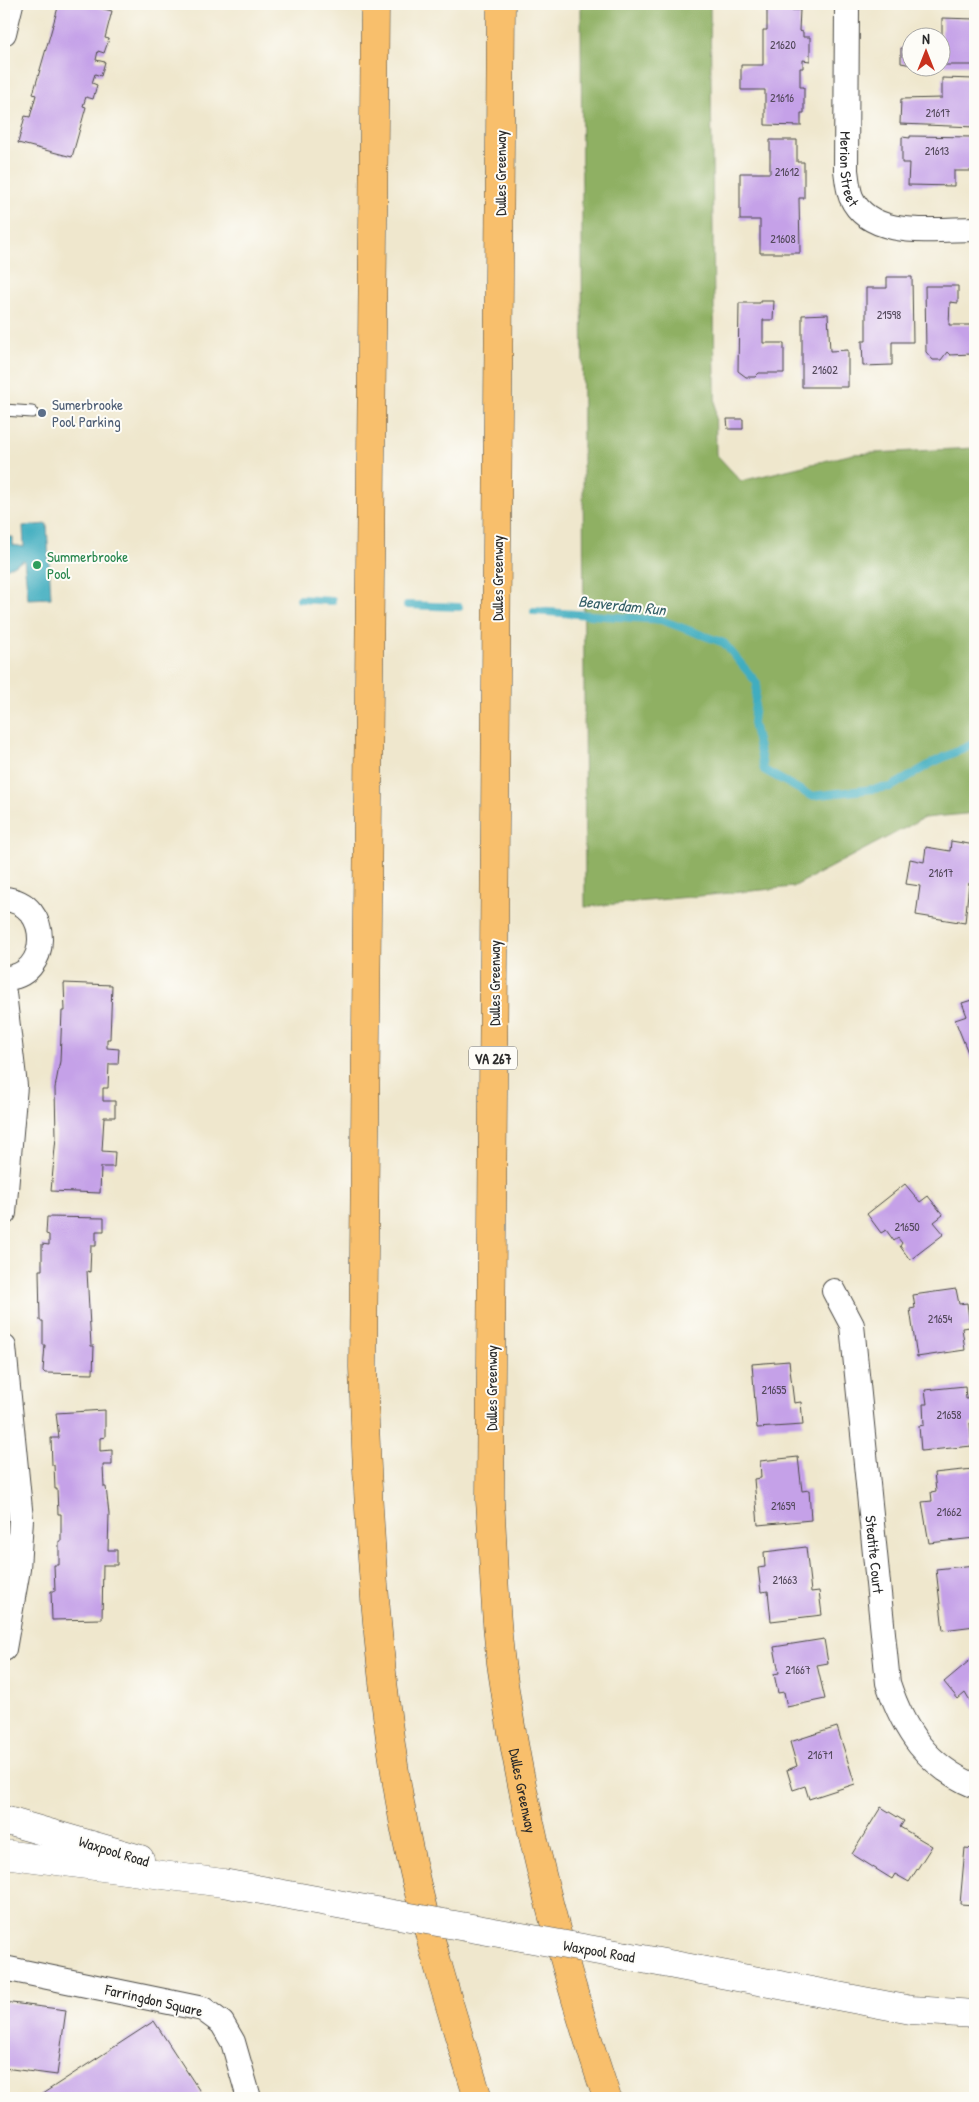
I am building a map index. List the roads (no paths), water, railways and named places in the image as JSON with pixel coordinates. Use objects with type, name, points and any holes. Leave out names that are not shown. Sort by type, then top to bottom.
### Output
[{"type":"highway","points":[[375,4],[363,1367],[368,1517],[382,1677],[404,1824],[425,1920],[478,2098]]},
{"type":"highway","name":"Dulles Greenway","points":[[501,4],[490,1501],[501,1668],[522,1796],[546,1897],[607,2098]]},
{"type":"street","points":[[4,33],[11,4]]},
{"type":"street","name":"Merion Street","points":[[848,4],[846,170],[850,196],[861,212],[876,223],[895,228],[975,229]]},
{"type":"street","points":[[4,899],[23,905],[33,914],[39,926],[41,940],[38,953],[31,965],[21,973],[4,978]]},
{"type":"street","points":[[4,993],[15,1086],[4,1213]]},
{"type":"street","name":"Steatite Court","points":[[834,1291],[852,1324],[888,1683],[898,1712],[914,1739],[937,1763],[961,1780],[975,1786]]},
{"type":"street","points":[[4,1649],[18,1569],[12,1519],[5,1363]]},
{"type":"street","name":"Waxpool Road","points":[[4,1820],[223,1883]]},
{"type":"street","name":"Waxpool Road","points":[[4,1854],[223,1883],[912,2010],[975,2014]]},
{"type":"street","name":"Farringdon Square","points":[[4,1968],[203,2009],[222,2023],[233,2042],[247,2097]]},
{"type":"lane","points":[[4,410],[32,412]]},
{"type":"water","name":"Summerbrooke Pool","points":[[47,524],[51,598],[28,599],[24,560],[6,569],[4,574],[4,534],[6,537],[13,537],[13,545],[24,547],[23,526]]},
{"type":"waterway","name":"Beaverdam Run","points":[[300,599],[332,601]]},
{"type":"waterway","name":"Beaverdam Run","points":[[407,605],[459,607]]},
{"type":"waterway","name":"Beaverdam Run","points":[[534,611],[661,620],[724,643],[757,683],[753,723],[764,770],[811,796],[891,787],[932,763],[975,743]]},
{"type":"place","name":"Sumerbrooke Pool Parking","points":[[42,413]]},
{"type":"place","name":"Summerbrooke Pool","points":[[37,565]]}]
